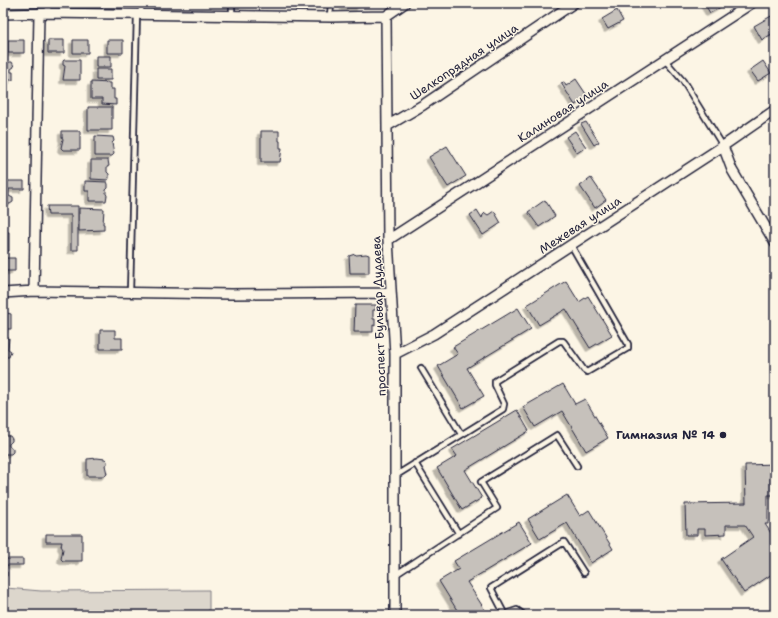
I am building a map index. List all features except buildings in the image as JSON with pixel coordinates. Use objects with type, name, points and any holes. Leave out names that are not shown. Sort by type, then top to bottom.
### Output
[{"type":"street","points":[[3,14],[45,10],[139,14],[330,17],[389,14],[405,3]]},
{"type":"street","name":"Шелкопрядная улица","points":[[387,126],[423,105],[574,3]]},
{"type":"street","name":"Калиновая улица","points":[[388,240],[752,3]]},
{"type":"street","points":[[34,291],[45,10]]},
{"type":"street","name":"проспект Бульвар Дудаева","points":[[389,14],[387,126],[388,240],[395,354],[395,615]]},
{"type":"street","name":"Межевая улица","points":[[395,354],[434,334],[723,146],[775,110]]},
{"type":"street","points":[[723,146],[732,170],[775,243]]},
{"type":"street","points":[[3,293],[34,291],[391,293]]},
{"type":"lane","points":[[130,292],[139,14],[141,3]]},
{"type":"lane","points":[[232,3],[232,16]]},
{"type":"lane","points":[[330,3],[330,17]]},
{"type":"lane","points":[[389,14],[395,3]]},
{"type":"lane","points":[[664,59],[683,81],[723,146]]},
{"type":"lane","points":[[395,476],[504,407],[495,384],[496,380],[559,341],[564,342],[587,372],[628,348],[628,344],[572,245]]},
{"type":"lane","points":[[421,368],[461,434]]},
{"type":"lane","points":[[395,575],[459,534],[496,508],[481,482],[557,435],[577,466]]},
{"type":"lane","points":[[415,463],[459,534]]},
{"type":"lane","points":[[524,615],[517,610],[503,614],[491,588],[564,542],[584,573]]},
{"type":"shaded area","points":[[6,588],[41,591],[209,590],[209,615],[5,615]]},
{"type":"place","name":"Гимназия № 14","points":[[723,435]]}]
